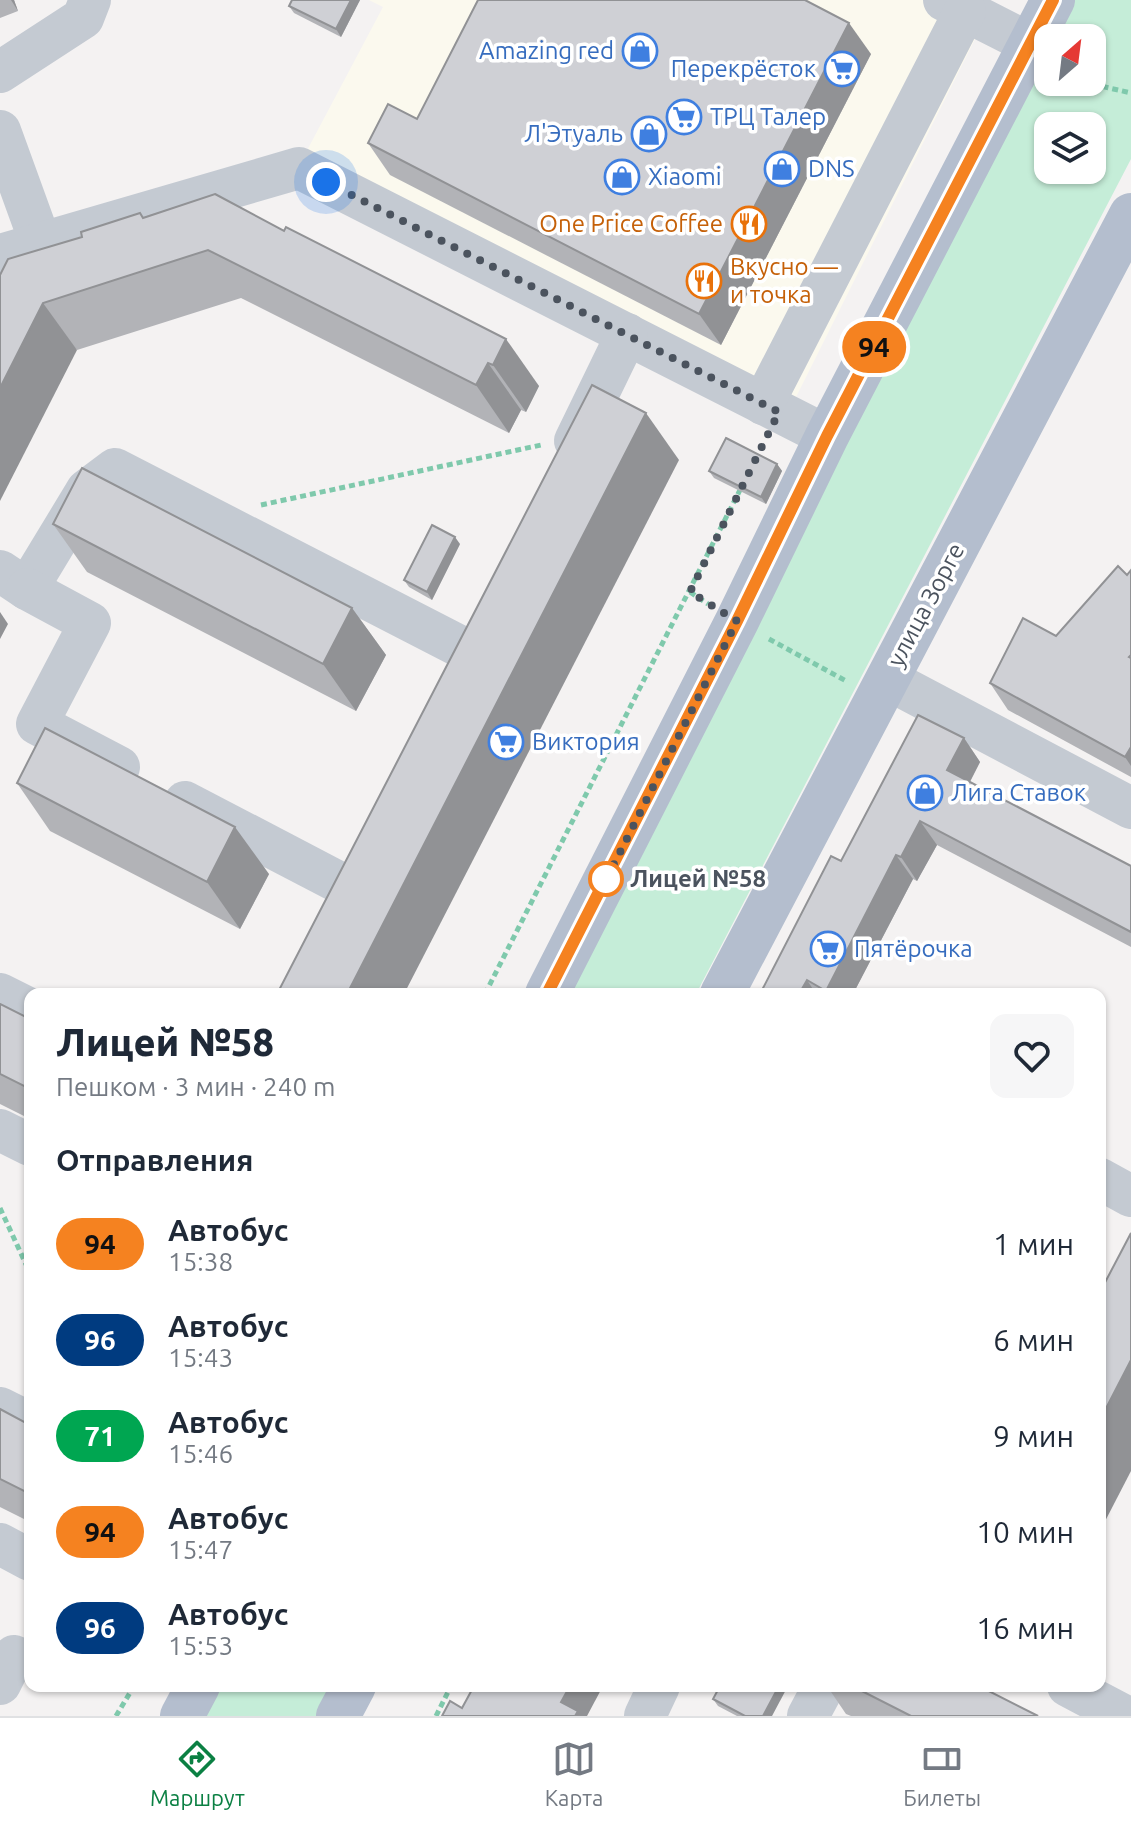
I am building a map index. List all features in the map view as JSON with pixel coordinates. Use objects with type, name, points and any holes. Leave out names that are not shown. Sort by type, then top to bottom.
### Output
[{"type":"main road","points":[[550,988],[737,621],[827,436],[1053,0]]},
{"type":"main road","name":"улица Зорге","points":[[725,988],[1131,215]]},
{"type":"main road","points":[[182,1716],[195,1692]]},
{"type":"main road","points":[[338,1716],[351,1692]]},
{"type":"lane","points":[[0,72],[83,18],[90,0]]},
{"type":"lane","points":[[763,404],[954,6],[1031,44]]},
{"type":"lane","points":[[0,131],[41,244]]},
{"type":"lane","points":[[0,255],[299,168],[827,436]]},
{"type":"lane","points":[[554,479],[627,334]]},
{"type":"lane","points":[[342,884],[37,724],[90,623],[13,580],[87,490],[115,469],[465,648]]},
{"type":"lane","points":[[882,689],[1131,808]]},
{"type":"lane","points":[[0,994],[24,1006]]},
{"type":"lane","points":[[0,1130],[24,1142]]},
{"type":"lane","points":[[1106,1182],[1131,1196]]},
{"type":"lane","points":[[0,1408],[24,1420]]},
{"type":"lane","points":[[0,1544],[24,1557]]},
{"type":"lane","points":[[645,1716],[656,1692]]},
{"type":"lane","points":[[808,1716],[821,1692]]},
{"type":"lane","points":[[1079,1692],[1125,1716]]},
{"type":"path","points":[[1106,87],[1131,93]]},
{"type":"path","points":[[208,517],[577,437]]},
{"type":"path","points":[[488,988],[745,481]]},
{"type":"path","points":[[690,592],[737,621],[882,689]]},
{"type":"path","points":[[0,1208],[24,1260]]},
{"type":"path","points":[[116,1716],[130,1692]]},
{"type":"path","points":[[436,1716],[448,1692]]},
{"type":"shaded area","points":[[369,0],[924,0],[980,29],[781,427],[294,175],[383,7]]},
{"type":"green space","points":[[1072,0],[1131,0],[1131,159],[699,988],[568,988],[1034,73],[1034,96],[1106,96],[1106,24],[1059,24]]},
{"type":"green space","points":[[211,1692],[332,1692],[320,1716],[199,1716]]},
{"type":"building","points":[[292,0],[351,0],[336,29],[289,6]]},
{"type":"building","name":"ТРЦ Талер","points":[[478,0],[805,0],[849,23],[699,314],[368,143],[388,104],[417,119]]},
{"type":"building","points":[[215,194],[506,339],[493,365],[488,363],[476,385],[208,250],[43,303],[0,388],[0,275],[8,259],[82,237],[81,232],[140,213],[143,218]]},
{"type":"building","points":[[592,385],[646,413],[350,988],[280,988]]},
{"type":"building","points":[[726,438],[777,464],[761,497],[709,471]]},
{"type":"building","points":[[82,468],[352,608],[323,664],[53,524]]},
{"type":"building","points":[[432,525],[455,537],[427,592],[404,580]]},
{"type":"building","points":[[1118,566],[1127,575],[1131,570],[1131,747],[1125,757],[990,683],[1023,618],[1056,636]]},
{"type":"building","points":[[918,715],[964,738],[947,770],[1131,866],[1131,932],[920,821],[901,857],[896,855],[828,988],[821,988],[807,980],[802,988],[763,988],[831,856],[841,861]]},
{"type":"building","points":[[45,728],[235,827],[207,882],[17,783]]},
{"type":"building","points":[[0,1004],[24,1016],[24,1086],[0,1074]]},
{"type":"building","points":[[1131,1233],[1131,1360],[1106,1408],[1106,1281]]},
{"type":"building","points":[[0,1409],[24,1422],[24,1491],[0,1479]]},
{"type":"building","points":[[471,1692],[567,1692],[561,1702],[578,1711],[575,1716],[442,1716],[450,1701],[462,1708]]},
{"type":"building","points":[[717,1692],[776,1692],[763,1716],[745,1716],[713,1699]]},
{"type":"building","points":[[864,1692],[991,1692],[1038,1716],[911,1716]]},
{"type":"bus line","name":"94","points":[[550,988],[737,621],[827,436],[1053,0]]},
{"type":"place","name":"Amazing red","points":[[640,51]]},
{"type":"place","name":"Перекрёсток","points":[[842,69]]},
{"type":"place","name":"ТРЦ Талер","points":[[684,117]]},
{"type":"place","name":"Л'Этуаль","points":[[649,134]]},
{"type":"place","name":"DNS","points":[[782,169]]},
{"type":"place","name":"Xiaomi","points":[[622,177]]},
{"type":"place","name":"One Price Coffee","points":[[749,224]]},
{"type":"place","name":"Вкусно — и точка","points":[[704,281]]},
{"type":"place","name":"Виктория","points":[[506,742]]},
{"type":"place","name":"Лига Ставок","points":[[925,793]]},
{"type":"place","name":"Лицей №58","points":[[606,879]]},
{"type":"place","name":"Пятёрочка","points":[[828,949]]},
{"type":"route","points":[[326,182],[779,412],[690,592],[737,621],[606,879]]}]
